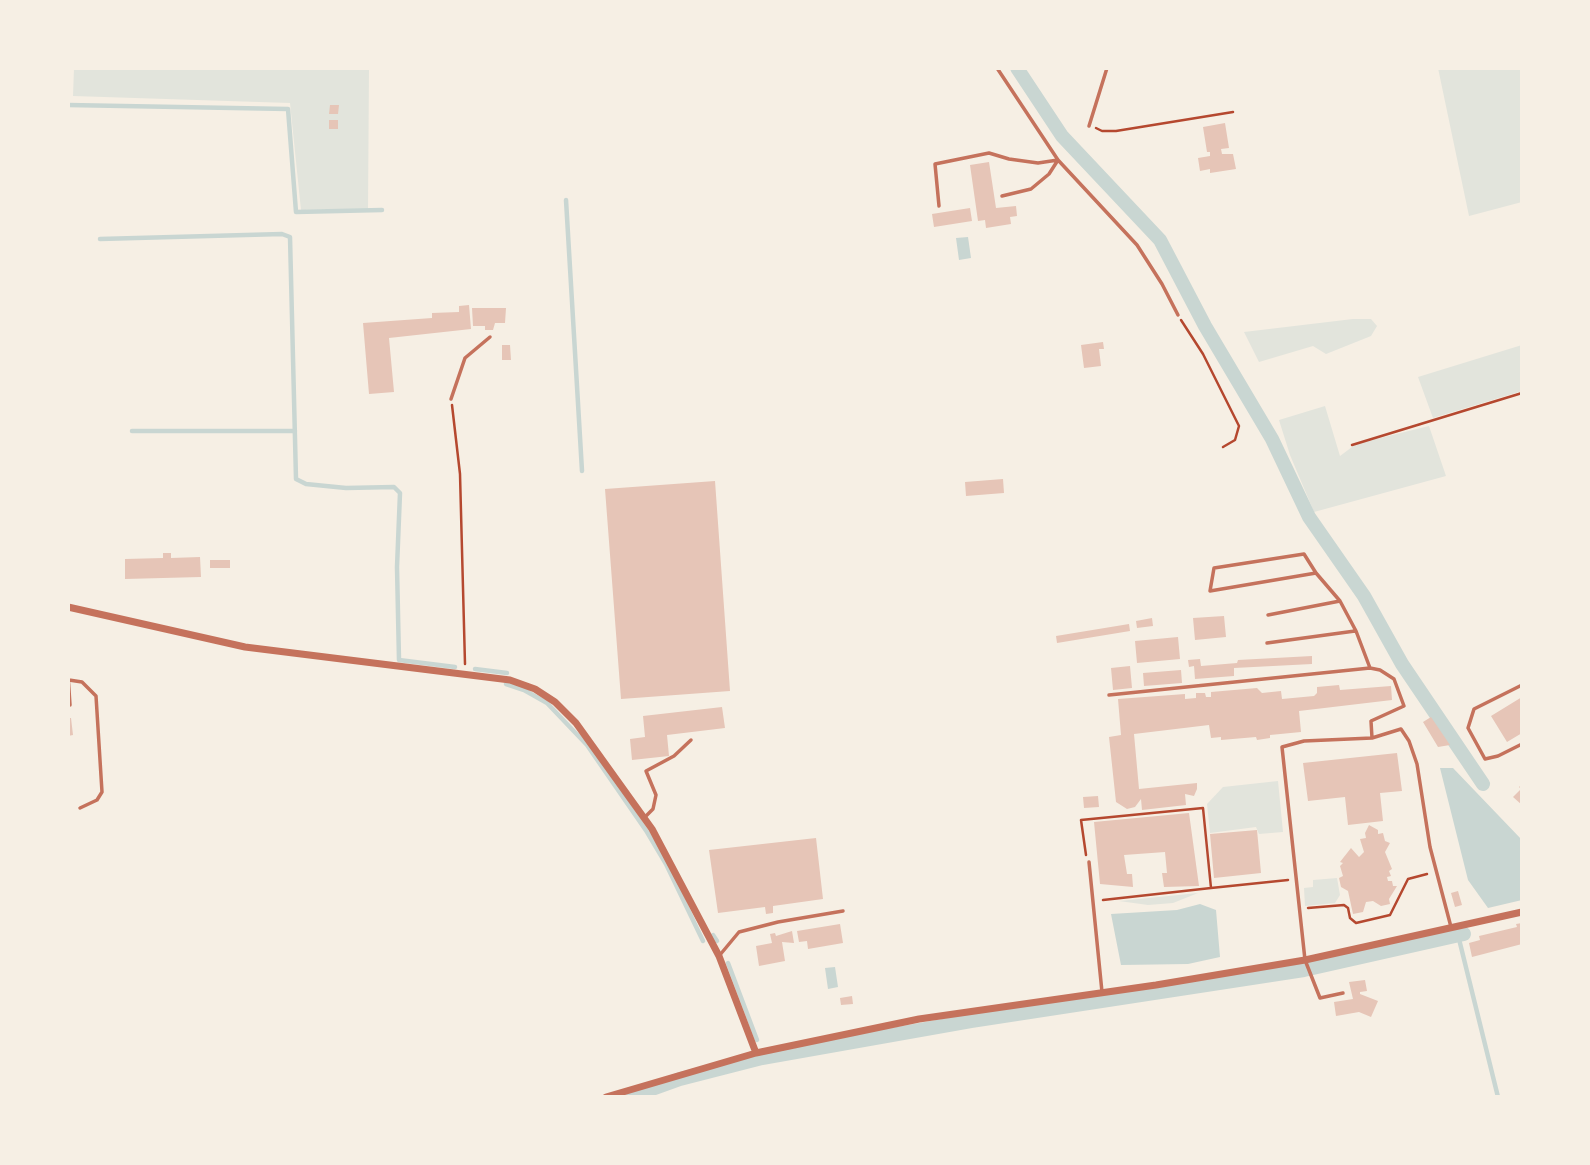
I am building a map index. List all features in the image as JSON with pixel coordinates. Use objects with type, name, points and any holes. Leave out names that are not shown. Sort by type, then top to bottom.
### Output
[{"type":"street","points":[[68,607],[245,647],[510,680],[535,689],[555,702],[594,746],[645,817],[719,956],[756,1053]]},
{"type":"street","points":[[606,1097],[756,1053],[919,1019],[1305,960],[1522,912]]},
{"type":"lane","points":[[997,68],[1058,160],[1137,245],[1178,315]]},
{"type":"lane","points":[[1089,126],[1107,68]]},
{"type":"lane","points":[[939,206],[935,164],[989,153],[1038,163],[1058,160]]},
{"type":"lane","points":[[1002,196],[1031,189],[1049,174],[1058,160]]},
{"type":"lane","points":[[450,399],[465,358],[490,337]]},
{"type":"lane","points":[[1316,573],[1210,591],[1214,568],[1304,554],[1340,601],[1356,631],[1370,668]]},
{"type":"lane","points":[[1268,615],[1340,601]]},
{"type":"lane","points":[[1267,643],[1356,631]]},
{"type":"lane","points":[[1109,695],[1370,668],[1380,670],[1394,679],[1404,706],[1371,721],[1372,738]]},
{"type":"lane","points":[[70,705],[69,678],[82,682],[96,696],[102,792],[97,800],[80,808]]},
{"type":"lane","points":[[1522,685],[1474,709],[1468,729],[1485,759],[1498,756],[1522,744]]},
{"type":"lane","points":[[1343,993],[1320,998],[1305,960],[1282,747],[1304,741],[1372,738],[1401,729],[1409,741],[1417,764],[1430,847],[1452,929]]},
{"type":"lane","points":[[645,817],[653,809],[656,794],[646,771],[674,756],[691,740]]},
{"type":"lane","points":[[1088,862],[1102,992]]},
{"type":"lane","points":[[719,956],[739,932],[843,911]]},
{"type":"path","points":[[1089,126],[1102,131],[1115,131],[1233,112]]},
{"type":"path","points":[[1178,315],[1203,355],[1239,426],[1235,440],[1223,447]]},
{"type":"path","points":[[1352,445],[1522,393]]},
{"type":"path","points":[[450,399],[460,474],[465,674]]},
{"type":"path","points":[[1088,862],[1081,820],[1203,808],[1211,888]]},
{"type":"path","points":[[1298,908],[1344,905],[1348,908],[1350,918],[1356,923],[1390,915],[1408,879],[1436,871]]},
{"type":"path","points":[[1092,900],[1295,880]]},
{"type":"shaded area","points":[[74,68],[369,68],[368,209],[301,210],[290,103],[73,96]]},
{"type":"shaded area","points":[[1438,68],[1522,68],[1522,202],[1469,216]]},
{"type":"shaded area","points":[[968,237],[971,258],[959,260],[956,238]]},
{"type":"shaded area","points":[[1371,319],[1377,326],[1371,336],[1326,354],[1313,346],[1259,362],[1244,332]]},
{"type":"shaded area","points":[[1522,345],[1522,391],[1433,418],[1418,377]]},
{"type":"shaded area","points":[[1325,406],[1340,456],[1356,444],[1429,426],[1446,476],[1314,512],[1290,455],[1279,420]]},
{"type":"shaded area","points":[[1440,768],[1453,768],[1522,840],[1522,900],[1488,908],[1468,880]]},
{"type":"shaded area","points":[[1278,781],[1283,832],[1259,834],[1256,827],[1210,833],[1207,804],[1223,787]]},
{"type":"shaded area","points":[[1337,878],[1340,895],[1335,903],[1305,906],[1304,888],[1313,887],[1313,880]]},
{"type":"shaded area","points":[[1198,893],[1173,903],[1148,905],[1119,901]]},
{"type":"shaded area","points":[[1200,904],[1216,910],[1220,957],[1188,964],[1121,965],[1111,914],[1177,910]]},
{"type":"shaded area","points":[[835,967],[838,987],[828,989],[825,968]]},
{"type":"building","points":[[330,105],[339,105],[338,114],[329,114]]},
{"type":"building","points":[[329,120],[338,120],[338,129],[329,129]]},
{"type":"building","points":[[1225,123],[1229,148],[1221,149],[1222,154],[1233,154],[1236,169],[1210,173],[1210,169],[1200,171],[1198,158],[1210,156],[1203,127]]},
{"type":"building","points":[[989,162],[996,208],[1016,206],[1017,216],[1010,217],[1011,224],[986,228],[985,220],[978,221],[970,165]]},
{"type":"building","points":[[970,208],[972,221],[934,227],[932,214]]},
{"type":"building","points":[[469,305],[471,329],[389,338],[394,392],[369,394],[363,323],[432,318],[432,313],[459,312],[459,306]]},
{"type":"building","points":[[472,308],[506,308],[505,323],[495,323],[493,330],[485,330],[485,326],[473,326]]},
{"type":"building","points":[[1103,342],[1104,349],[1099,349],[1101,366],[1084,368],[1081,345]]},
{"type":"building","points":[[502,345],[510,345],[511,360],[502,360]]},
{"type":"building","points":[[1003,479],[1004,493],[966,496],[965,482]]},
{"type":"building","points":[[715,481],[730,691],[621,699],[605,489]]},
{"type":"building","points":[[163,553],[171,553],[171,558],[200,557],[201,577],[125,579],[125,559],[163,558]]},
{"type":"building","points":[[210,560],[230,560],[230,568],[210,568]]},
{"type":"building","points":[[1224,616],[1226,637],[1195,640],[1193,618]]},
{"type":"building","points":[[1152,618],[1153,626],[1137,628],[1136,621]]},
{"type":"building","points":[[1129,624],[1130,631],[1057,643],[1056,636]]},
{"type":"building","points":[[1178,637],[1180,659],[1137,663],[1135,641]]},
{"type":"building","points":[[1312,656],[1312,664],[1234,668],[1234,676],[1195,679],[1194,666],[1189,667],[1188,660],[1200,659],[1201,666],[1237,663],[1238,660]]},
{"type":"building","points":[[1130,666],[1132,688],[1113,690],[1111,668]]},
{"type":"building","points":[[1181,670],[1182,683],[1144,686],[1143,673]]},
{"type":"building","points":[[1339,685],[1340,690],[1391,686],[1392,700],[1299,711],[1301,732],[1270,735],[1270,738],[1257,740],[1256,737],[1221,740],[1221,737],[1211,738],[1209,725],[1134,734],[1139,789],[1197,783],[1197,789],[1194,796],[1185,794],[1186,805],[1142,810],[1141,799],[1135,807],[1127,809],[1116,802],[1109,737],[1121,735],[1118,699],[1185,694],[1185,699],[1196,698],[1196,693],[1205,693],[1206,697],[1211,697],[1211,692],[1257,688],[1262,693],[1281,691],[1282,699],[1314,696],[1317,687]]},
{"type":"building","points":[[1522,697],[1522,733],[1507,742],[1491,716]]},
{"type":"building","points":[[722,707],[725,728],[667,735],[669,756],[632,760],[630,739],[645,737],[643,716]]},
{"type":"building","points":[[1431,717],[1450,745],[1438,747],[1423,722]]},
{"type":"building","points":[[68,718],[71,718],[73,735],[68,736]]},
{"type":"building","points":[[1397,753],[1402,791],[1380,793],[1383,821],[1348,825],[1345,797],[1308,801],[1303,763]]},
{"type":"building","points":[[1522,784],[1522,805],[1513,797]]},
{"type":"building","points":[[1098,796],[1099,807],[1084,808],[1083,797]]},
{"type":"building","points":[[1189,813],[1199,886],[1164,887],[1162,873],[1167,873],[1165,852],[1124,855],[1127,874],[1132,874],[1133,887],[1100,884],[1094,822]]},
{"type":"building","points":[[1369,825],[1378,830],[1378,834],[1383,833],[1385,841],[1390,843],[1385,852],[1392,869],[1389,871],[1391,876],[1387,877],[1393,886],[1397,886],[1389,899],[1390,904],[1381,906],[1373,901],[1366,902],[1363,912],[1353,914],[1348,891],[1341,887],[1339,878],[1343,876],[1340,866],[1343,863],[1340,862],[1351,848],[1359,857],[1364,852],[1360,839],[1366,838]]},
{"type":"building","points":[[1257,830],[1261,873],[1214,878],[1210,834]]},
{"type":"building","points":[[816,838],[823,899],[773,906],[773,913],[766,914],[765,907],[718,913],[709,850]]},
{"type":"building","points":[[1458,891],[1462,905],[1455,907],[1451,893]]},
{"type":"building","points":[[1522,923],[1522,944],[1472,957],[1469,943],[1480,940],[1479,936],[1517,927],[1516,924]]},
{"type":"building","points":[[840,924],[843,943],[808,949],[807,941],[799,942],[797,931]]},
{"type":"building","points":[[792,931],[794,943],[782,942],[785,961],[759,966],[756,946],[772,943],[770,934],[775,933],[776,936]]},
{"type":"building","points":[[1365,980],[1367,991],[1360,994],[1378,1001],[1371,1017],[1359,1012],[1336,1016],[1334,1002],[1353,999],[1349,982]]},
{"type":"building","points":[[852,996],[853,1004],[841,1005],[840,998]]},
{"type":"waterway","points":[[1017,68],[1062,136],[1160,240],[1205,326],[1272,439],[1309,517],[1364,596],[1402,664],[1483,784]]},
{"type":"waterway","points":[[68,105],[288,109],[296,212],[382,210]]},
{"type":"waterway","points":[[566,200],[582,471]]},
{"type":"waterway","points":[[100,239],[282,234],[290,237],[296,479],[306,484],[346,488],[394,487],[400,493],[397,567],[399,660],[455,667]]},
{"type":"waterway","points":[[132,431],[295,431]]},
{"type":"waterway","points":[[475,669],[507,673]]},
{"type":"waterway","points":[[506,684],[524,690],[547,703],[587,745],[666,864],[703,941]]},
{"type":"waterway","points":[[630,1097],[680,1079],[762,1058],[971,1021],[1304,970],[1464,934]]},
{"type":"waterway","points":[[713,935],[717,941]]},
{"type":"waterway","points":[[1458,935],[1498,1097]]},
{"type":"waterway","points":[[728,963],[757,1040]]}]
